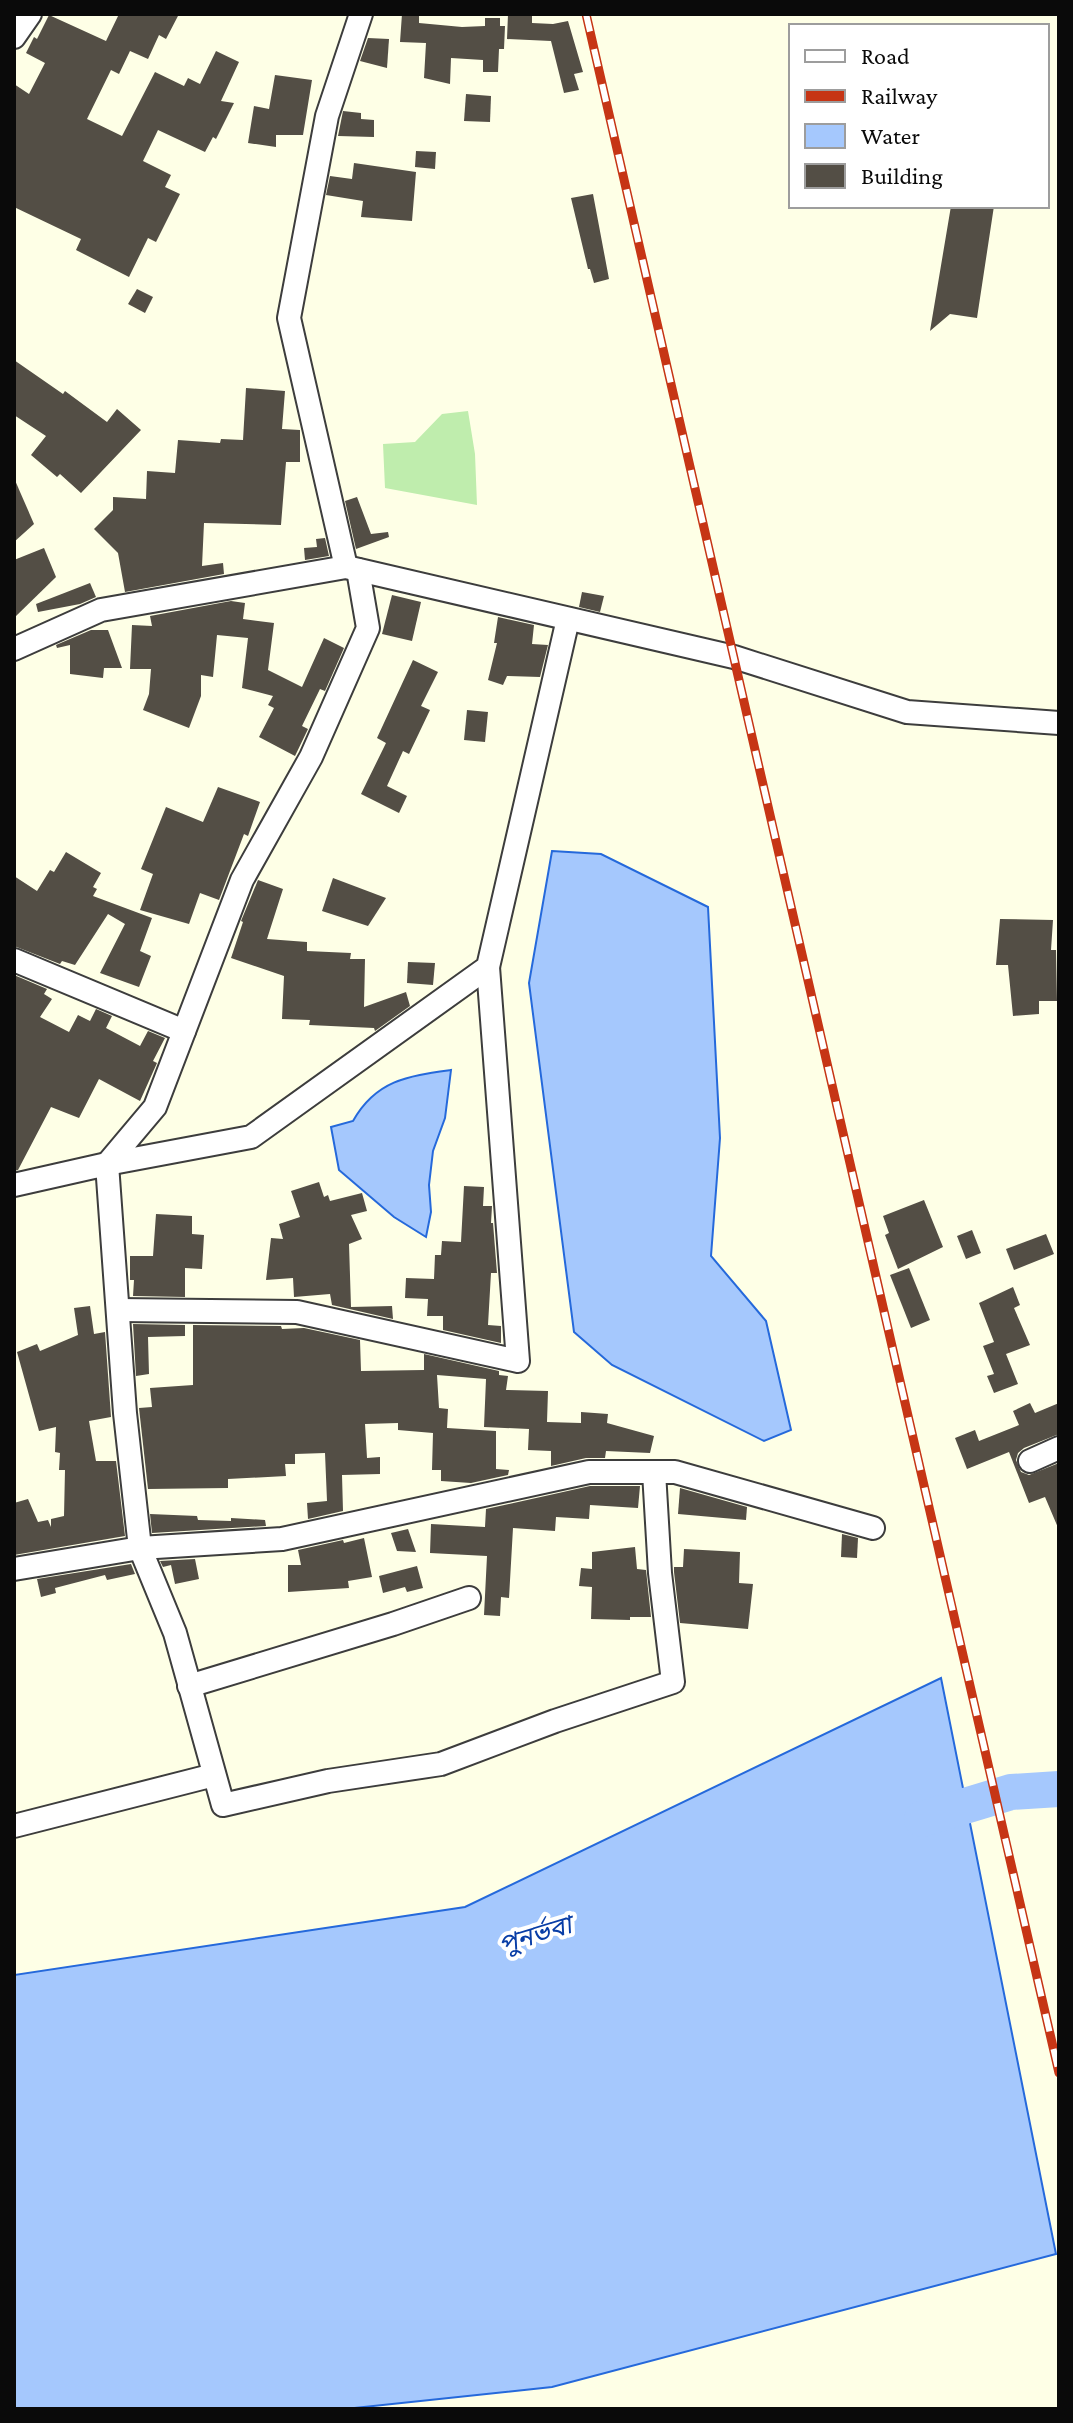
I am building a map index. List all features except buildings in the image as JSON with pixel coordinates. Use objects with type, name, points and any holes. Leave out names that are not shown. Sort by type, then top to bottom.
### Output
[{"type":"street","points":[[14,37],[30,14]]},
{"type":"street","points":[[361,14],[327,116],[289,318],[368,628],[311,757],[242,880],[155,1107],[107,1164],[125,1413],[140,1548],[175,1633],[223,1805],[328,1781],[441,1764],[555,1721],[673,1682],[660,1573],[654,1472]]},
{"type":"street","points":[[14,649],[101,610],[352,569],[734,657],[907,712],[1059,723]]},
{"type":"street","points":[[118,1310],[297,1312],[518,1361],[488,967],[568,619]]},
{"type":"street","points":[[14,960],[184,1031]]},
{"type":"street","points":[[14,1185],[251,1137],[488,967]]},
{"type":"street","points":[[1030,1461],[1059,1448]]},
{"type":"street","points":[[14,1569],[140,1548],[282,1539],[589,1472],[675,1472],[873,1528]]},
{"type":"street","points":[[189,1686],[469,1598]]},
{"type":"street","points":[[14,1826],[214,1775]]},
{"type":"green space","points":[[468,411],[475,454],[477,505],[385,488],[383,444],[415,442],[442,414]]},
{"type":"water","points":[[552,851],[601,854],[708,907],[720,1138],[711,1256],[766,1321],[791,1430],[764,1441],[612,1365],[574,1332],[529,983]]},
{"type":"water","points":[[451,1070],[445,1118],[433,1151],[429,1185],[431,1212],[426,1237],[394,1217],[339,1170],[331,1127],[353,1121],[372,1097],[394,1082]]},
{"type":"water","points":[[941,1678],[1056,2254],[552,2387],[345,2409],[14,2409],[14,1975],[465,1907]]},
{"type":"waterway","name":"পুনর্ভবা","points":[[922,1819],[1011,1792],[1059,1789]]},
{"type":"railway","points":[[586,14],[1059,2073]]}]
